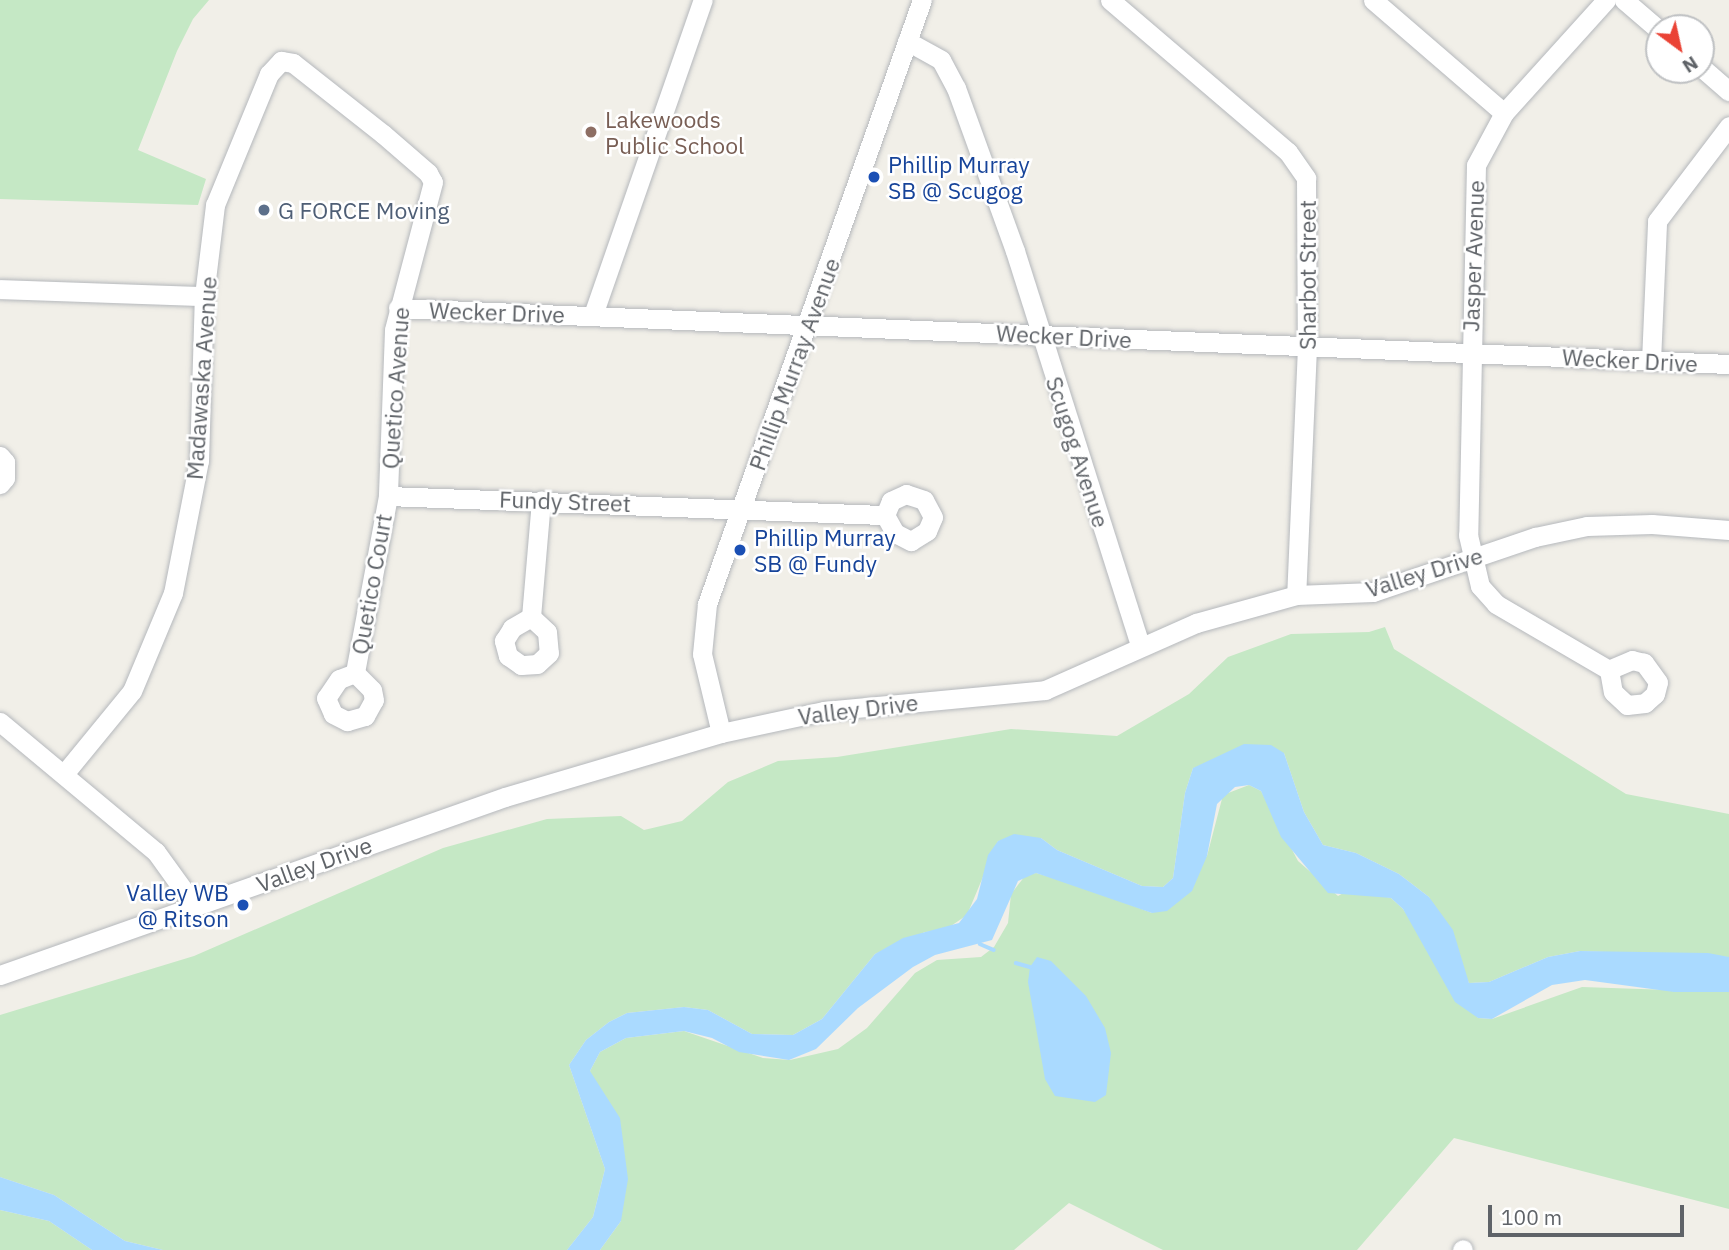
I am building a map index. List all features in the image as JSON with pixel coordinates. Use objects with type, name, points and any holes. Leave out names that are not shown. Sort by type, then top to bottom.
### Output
[{"type":"street","points":[[593,315],[703,0]]},
{"type":"street","name":"Phillip Murray Avenue","points":[[721,733],[702,654],[707,604],[810,324],[922,0]]},
{"type":"street","name":"Sharbot Street","points":[[1111,0],[1298,163],[1308,192],[1307,347],[1296,595]]},
{"type":"street","points":[[1373,0],[1504,113]]},
{"type":"street","name":"Jasper Avenue","points":[[1606,0],[1504,113],[1476,165],[1468,535],[1480,586],[1496,604],[1609,670]]},
{"type":"street","points":[[1624,0],[1645,18]]},
{"type":"street","name":"Scugog Avenue","points":[[907,41],[941,60],[952,79],[1015,251],[1140,646]]},
{"type":"street","name":"Madawaska Avenue","points":[[64,774],[132,691],[173,593],[199,461],[204,296],[215,205],[271,68],[281,61],[293,63],[419,165]]},
{"type":"street","points":[[1715,78],[1729,91]]},
{"type":"street","points":[[1651,361],[1657,221],[1729,126]]},
{"type":"street","name":"Quetico Avenue","points":[[388,496],[398,308],[424,205],[432,189],[432,177],[419,165]]},
{"type":"street","points":[[0,289],[204,296]]},
{"type":"street","name":"Wecker Drive","points":[[398,308],[1729,365]]},
{"type":"street","points":[[0,456],[5,470],[0,484]]},
{"type":"street","name":"Fundy Street","points":[[388,496],[742,507],[884,515]]},
{"type":"street","name":"Quetico Court","points":[[355,673],[388,496]]},
{"type":"street","points":[[531,617],[541,500]]},
{"type":"street","name":"Valley Drive","points":[[0,975],[505,797],[721,733],[824,711],[1045,690],[1140,646],[1196,624],[1296,595],[1373,592],[1472,559],[1587,526],[1652,524],[1729,530]]},
{"type":"street","points":[[0,722],[156,852],[195,906]]},
{"type":"green space","points":[[0,0],[209,0],[193,19],[177,51],[138,150],[206,179],[198,205],[0,199]]},
{"type":"green space","points":[[1385,627],[1394,649],[1626,794],[1729,814],[1729,957],[1580,951],[1548,957],[1489,982],[1469,983],[1429,897],[1399,874],[1356,853],[1323,845],[1304,812],[1284,753],[1193,768],[1185,793],[1173,878],[1163,887],[1142,886],[1057,850],[1041,838],[998,841],[967,915],[945,930],[925,932],[875,954],[822,1019],[793,1035],[752,1034],[708,1010],[684,1007],[627,1013],[609,1022],[586,1040],[569,1065],[605,1169],[593,1217],[567,1250],[163,1250],[125,1241],[54,1195],[0,1177],[0,1015],[194,956],[443,848],[547,819],[621,816],[644,830],[682,821],[728,782],[778,761],[837,757],[1011,729],[1117,736],[1189,694],[1228,657],[1291,634],[1369,632]]},
{"type":"green space","points":[[1249,785],[1261,791],[1298,861],[1338,896],[1347,891],[1368,893],[1391,898],[1403,909],[1478,1018],[1492,1019],[1582,987],[1729,992],[1729,1209],[1454,1138],[1357,1250],[1163,1250],[1069,1203],[1014,1250],[600,1250],[621,1221],[590,1071],[600,1052],[626,1038],[684,1031],[763,1058],[790,1060],[838,1049],[867,1028],[915,973],[937,960],[981,957],[994,947],[1008,923],[1011,894],[1025,876],[1036,873],[1084,887],[1152,913],[1207,856],[1223,795]]},
{"type":"green space","points":[[0,1210],[49,1221],[92,1250],[0,1250]]},
{"type":"water","points":[[1244,744],[1271,745],[1284,753],[1304,812],[1323,845],[1356,853],[1399,874],[1429,897],[1453,930],[1469,983],[1489,982],[1548,957],[1580,951],[1708,953],[1729,957],[1729,992],[1674,992],[1585,980],[1552,985],[1492,1019],[1478,1018],[1455,1002],[1403,909],[1391,898],[1328,893],[1281,837],[1261,791],[1249,785],[1235,787],[1217,804],[1207,856],[1192,891],[1167,911],[1152,913],[1036,873],[1018,881],[992,940],[935,955],[913,967],[858,1008],[816,1049],[789,1060],[739,1052],[712,1038],[684,1031],[626,1038],[600,1052],[590,1071],[620,1118],[628,1179],[621,1221],[600,1250],[567,1250],[593,1217],[605,1169],[569,1065],[586,1040],[609,1022],[627,1013],[684,1007],[708,1010],[752,1034],[793,1035],[822,1019],[875,954],[903,938],[959,923],[977,899],[988,855],[998,841],[1014,834],[1041,838],[1057,850],[1142,886],[1163,887],[1173,878],[1185,793],[1193,768]]},
{"type":"water","points":[[1037,957],[1051,961],[1086,996],[1105,1028],[1111,1053],[1106,1095],[1095,1102],[1055,1096],[1045,1079],[1028,982],[1030,967]]},
{"type":"water","points":[[0,1177],[54,1195],[125,1241],[163,1250],[92,1250],[49,1221],[0,1210]]},
{"type":"waterway","points":[[980,944],[994,950]]},
{"type":"waterway","points":[[1016,963],[1030,967]]},
{"type":"place","name":"Lakewoods Public School","points":[[591,132]]},
{"type":"place","name":"Phillip Murray SB @ Scugog","points":[[874,177]]},
{"type":"place","name":"G FORCE Moving","points":[[264,210]]},
{"type":"place","name":"Phillip Murray SB @ Fundy","points":[[740,550]]},
{"type":"place","name":"Valley WB @ Ritson","points":[[243,905]]}]
